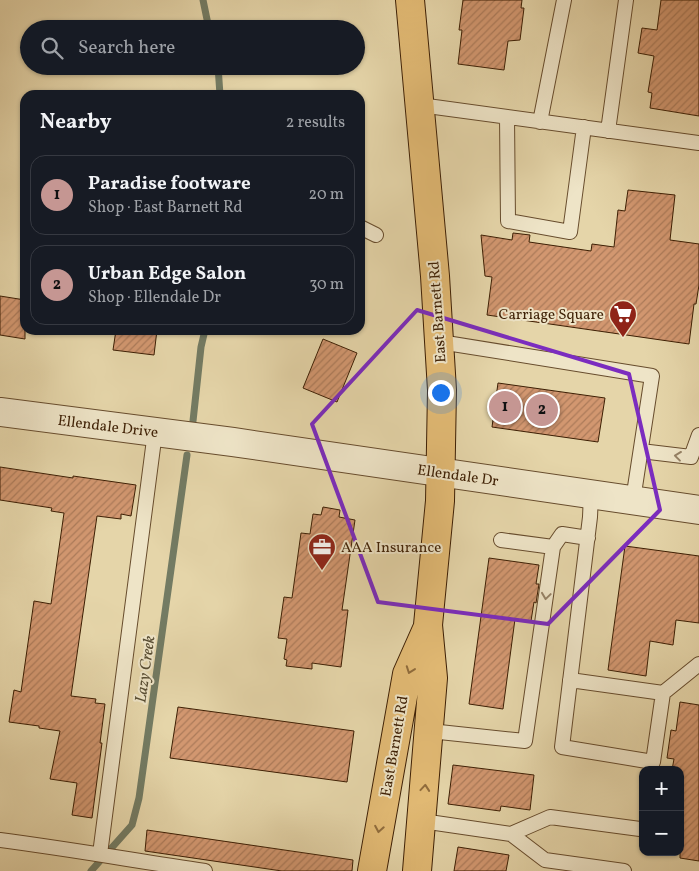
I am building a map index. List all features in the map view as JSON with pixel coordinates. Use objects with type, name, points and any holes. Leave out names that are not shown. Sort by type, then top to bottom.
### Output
[{"type":"main road","name":"East Barnett Rd","points":[[410,0],[440,342],[442,390],[441,472],[435,561],[428,625],[433,678],[417,871]]},
{"type":"main road","name":"East Barnett Rd","points":[[372,871],[407,674],[428,625]]},
{"type":"street","name":"Ellendale Drive","points":[[0,412],[217,440]]},
{"type":"street","name":"Ellendale Dr","points":[[217,440],[699,510]]},
{"type":"lane","points":[[540,122],[564,0]]},
{"type":"lane","points":[[608,131],[626,0]]},
{"type":"lane","points":[[420,105],[699,143]]},
{"type":"lane","points":[[507,117],[508,221],[570,232],[584,128]]},
{"type":"lane","points":[[365,230],[376,235],[365,237]]},
{"type":"lane","points":[[440,342],[652,376],[633,500]]},
{"type":"lane","points":[[100,854],[165,433]]},
{"type":"lane","points":[[641,451],[691,458],[699,435]]},
{"type":"lane","points":[[591,494],[588,538],[562,747],[653,762],[663,693],[699,664]]},
{"type":"lane","points":[[430,731],[525,741],[553,547],[562,534],[588,538]]},
{"type":"lane","points":[[501,540],[553,547]]},
{"type":"lane","points":[[570,680],[663,693]]},
{"type":"lane","points":[[422,821],[511,834],[550,817],[639,829]]},
{"type":"lane","points":[[511,834],[544,866],[624,871]]},
{"type":"lane","points":[[0,840],[205,871]]},
{"type":"highlighted area","points":[[417,310],[629,374],[660,510],[548,624],[378,602],[312,424]]},
{"type":"building","points":[[463,0],[522,0],[521,8],[524,8],[520,40],[508,41],[504,70],[458,64],[462,30],[459,30]]},
{"type":"building","points":[[661,0],[699,0],[699,116],[650,108],[652,93],[648,92],[654,56],[638,53],[642,28],[657,30]]},
{"type":"building","points":[[628,190],[675,195],[670,240],[699,244],[699,285],[696,304],[694,304],[689,344],[487,315],[492,277],[485,276],[481,235],[512,240],[513,233],[530,235],[529,242],[591,251],[592,244],[614,247],[618,210],[625,211]]},
{"type":"building","points":[[0,296],[20,299],[20,335],[25,335],[25,339],[0,335]]},
{"type":"building","points":[[115,335],[156,335],[154,355],[113,350]]},
{"type":"building","points":[[323,339],[357,353],[337,402],[303,388]]},
{"type":"building","points":[[498,383],[605,398],[598,442],[492,427]]},
{"type":"building","points":[[0,467],[136,485],[131,516],[121,514],[121,519],[97,516],[71,696],[96,699],[95,703],[105,704],[92,818],[72,815],[77,783],[50,779],[60,731],[9,722],[14,690],[21,692],[34,601],[51,604],[64,513],[51,511],[52,508],[0,500]]},
{"type":"building","name":"AAA Insurance","points":[[323,507],[340,510],[339,517],[355,520],[342,610],[348,610],[341,667],[312,663],[312,669],[286,666],[287,660],[284,659],[287,639],[278,638],[284,597],[292,598],[301,533],[310,534],[313,514],[321,515]]},
{"type":"building","points":[[625,546],[699,556],[699,623],[676,620],[673,645],[650,641],[646,676],[608,670]]},
{"type":"building","points":[[489,558],[539,565],[536,584],[539,584],[531,621],[515,619],[503,709],[469,704]]},
{"type":"building","points":[[680,702],[699,705],[699,861],[680,858],[680,856],[684,856],[684,766],[673,766],[674,759],[667,758],[671,730],[676,731]]},
{"type":"building","points":[[178,707],[354,731],[347,782],[170,758]]},
{"type":"building","points":[[453,765],[534,775],[530,810],[501,806],[500,811],[448,804]]},
{"type":"building","points":[[147,830],[353,860],[352,871],[282,871],[145,851]]},
{"type":"building","points":[[458,847],[509,855],[506,871],[454,871]]},
{"type":"waterway","name":"Lazy Creek","points":[[203,0],[207,20]]},
{"type":"waterway","name":"Lazy Creek","points":[[219,75],[220,90]]},
{"type":"waterway","name":"Lazy Creek","points":[[193,421],[204,335]]},
{"type":"waterway","name":"Lazy Creek","points":[[91,871],[132,825],[139,798],[187,455]]},
{"type":"place","name":"Carriage Square","points":[[623,338]]},
{"type":"place","name":"Paradise footware","points":[[505,407]]},
{"type":"place","name":"Urban Edge Salon","points":[[542,410]]},
{"type":"place","name":"AAA Insurance","points":[[322,571]]}]
